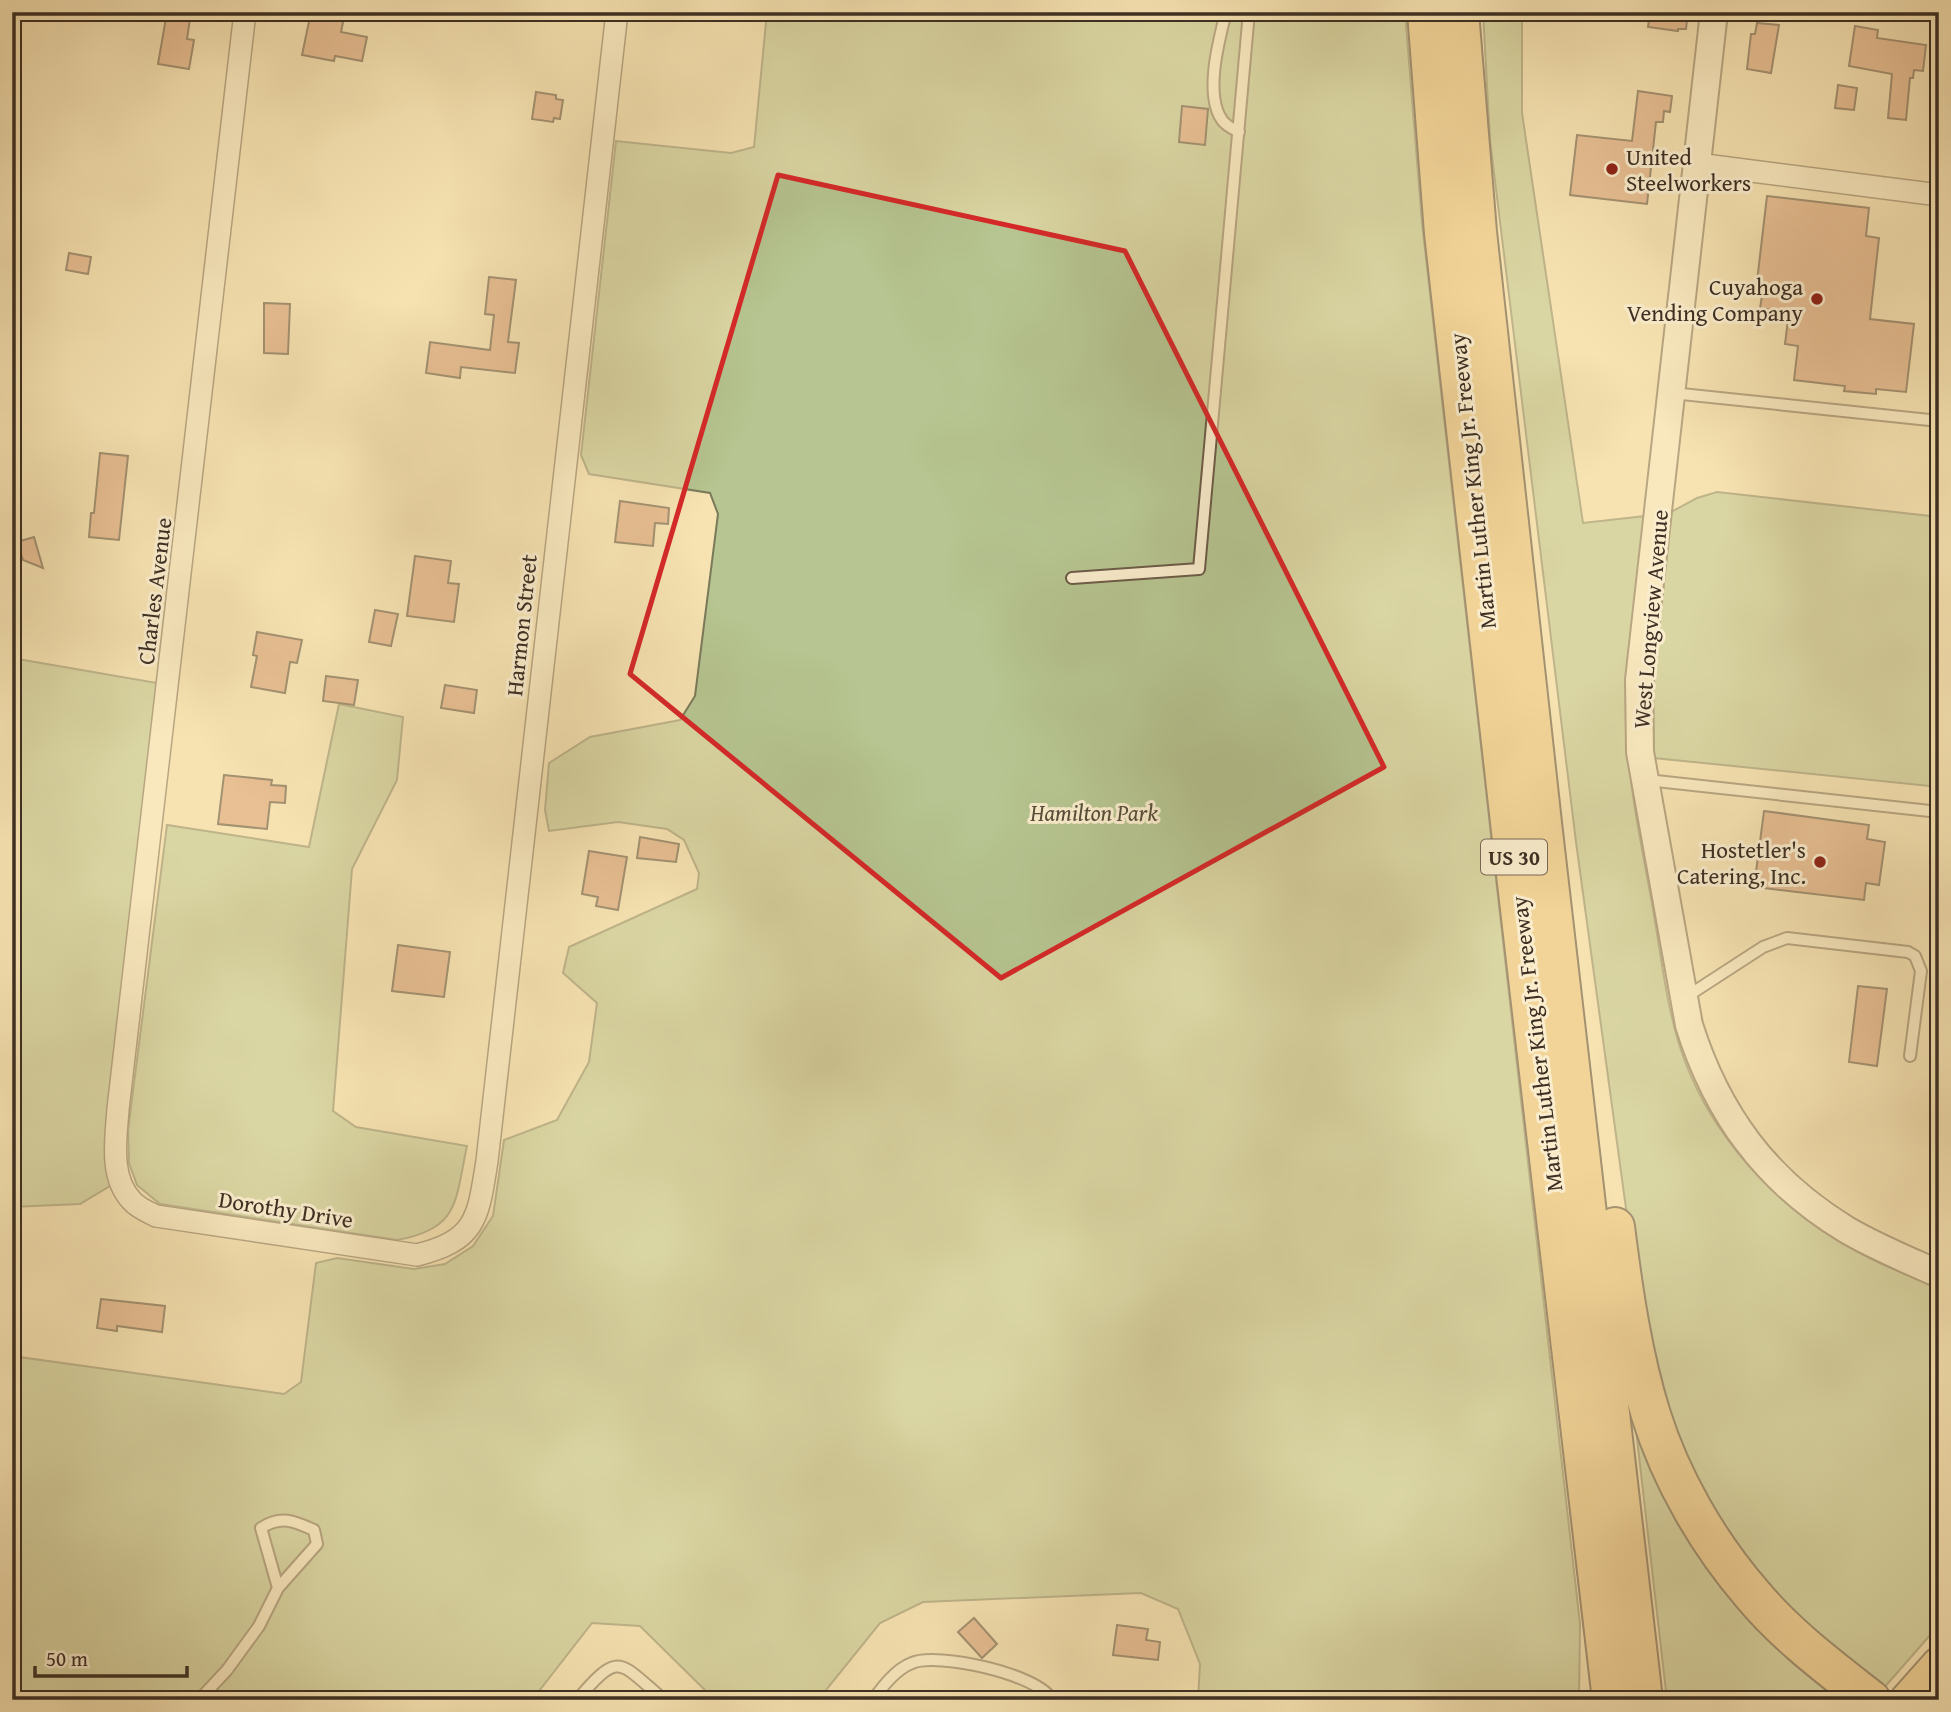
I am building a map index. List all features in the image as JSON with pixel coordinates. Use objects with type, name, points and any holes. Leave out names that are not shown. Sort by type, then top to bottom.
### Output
[{"type":"highway","name":"Martin Luther King Jr. Freeway","points":[[1427,12],[1444,233],[1612,1700]]},
{"type":"highway","name":"Martin Luther King Jr. Freeway","points":[[1459,12],[1471,168],[1542,823],[1643,1700]]},
{"type":"highway","points":[[1498,419],[1539,641],[1619,1261],[1635,1350],[1651,1416],[1685,1493],[1725,1560],[1752,1595],[1783,1627],[1871,1700]]},
{"type":"highway","points":[[1597,1700],[1604,1632]]},
{"type":"main road","points":[[1907,1700],[1939,1664]]},
{"type":"street","name":"Charles Avenue","points":[[119,1176],[115,1160],[118,1109],[246,12]]},
{"type":"street","name":"Harmon Street","points":[[461,1237],[479,1209],[487,1161],[617,12]]},
{"type":"street","name":"West Longview Avenue","points":[[1714,12],[1639,680],[1638,714],[1644,780],[1684,998],[1696,1047],[1712,1086],[1742,1136],[1783,1183],[1846,1229],[1939,1274]]},
{"type":"street","points":[[1697,164],[1939,195]]},
{"type":"street","name":"Dorothy Drive","points":[[119,1176],[132,1202],[156,1216],[417,1255],[441,1249],[461,1237]]},
{"type":"lane","points":[[1226,12],[1219,40],[1214,99],[1223,123],[1239,132]]},
{"type":"lane","points":[[1072,578],[1199,569],[1249,12]]},
{"type":"lane","points":[[1672,393],[1939,421]]},
{"type":"lane","points":[[1644,780],[1939,812]]},
{"type":"lane","points":[[1684,998],[1763,947],[1787,938],[1908,952],[1915,956],[1921,971],[1910,1056]]},
{"type":"lane","points":[[199,1700],[227,1670],[259,1626],[278,1588],[317,1544],[314,1530],[295,1521],[274,1520],[261,1528],[278,1588]]},
{"type":"lane","points":[[873,1700],[901,1668],[927,1659],[972,1665],[1010,1676],[1036,1685],[1049,1693],[1052,1700]]},
{"type":"lane","points":[[577,1700],[600,1673],[611,1666],[624,1666],[664,1700]]},
{"type":"highlighted area","points":[[778,175],[1125,251],[1384,767],[1001,978],[630,674]]},
{"type":"green space","name":"Hamilton Park","points":[[767,12],[1405,12],[1422,223],[1580,1624],[1579,1700],[1198,1700],[1200,1664],[1178,1609],[1141,1593],[923,1602],[880,1623],[818,1700],[715,1700],[640,1626],[592,1623],[532,1700],[12,1700],[12,1356],[284,1394],[301,1382],[316,1263],[337,1258],[414,1269],[445,1264],[473,1246],[493,1216],[504,1140],[557,1120],[589,1062],[597,1003],[563,973],[569,947],[697,889],[699,873],[684,840],[667,829],[618,822],[549,831],[545,810],[549,763],[590,737],[680,720],[695,696],[718,514],[710,493],[589,474],[581,455],[616,141],[731,153],[754,147]]},
{"type":"green space","points":[[1483,12],[1522,12],[1522,113],[1583,523],[1646,516],[1628,689],[1629,759],[1637,823],[1679,1045],[1698,1090],[1728,1140],[1746,1163],[1787,1204],[1846,1246],[1939,1288],[1939,1625],[1882,1690],[1766,1590],[1707,1505],[1662,1403],[1631,1245],[1576,842],[1490,140]]},
{"type":"green space","points":[[1717,492],[1939,517],[1939,787],[1654,758],[1653,691],[1671,512],[1697,498]]},
{"type":"green space","points":[[12,658],[157,683],[107,1116],[106,1153],[110,1186],[80,1204],[12,1207]]},
{"type":"green space","points":[[339,704],[403,717],[397,780],[352,869],[333,1111],[356,1127],[467,1146],[456,1197],[444,1220],[418,1235],[397,1240],[160,1204],[137,1185],[129,1163],[128,1130],[167,825],[309,847]]},
{"type":"green space","points":[[1635,1421],[1843,1700],[1667,1700]]},
{"type":"building","points":[[167,12],[191,12],[187,39],[194,40],[189,69],[158,64]]},
{"type":"building","points":[[311,12],[344,17],[341,32],[367,37],[362,61],[335,56],[334,61],[302,55]]},
{"type":"building","points":[[1650,12],[1688,12],[1686,29],[1678,31],[1648,27]]},
{"type":"building","points":[[1757,23],[1779,25],[1771,73],[1747,69],[1751,34],[1755,34]]},
{"type":"building","points":[[1855,26],[1878,30],[1877,38],[1926,45],[1923,71],[1914,70],[1913,78],[1910,78],[1906,120],[1888,118],[1892,74],[1849,66]]},
{"type":"building","points":[[1838,85],[1857,88],[1854,110],[1835,108]]},
{"type":"building","name":"United Steelworkers","points":[[1638,91],[1672,96],[1670,112],[1664,111],[1663,122],[1656,122],[1647,204],[1570,195],[1577,135],[1632,141]]},
{"type":"building","points":[[536,92],[556,95],[556,99],[563,100],[560,119],[554,118],[553,122],[532,119]]},
{"type":"building","points":[[1182,106],[1208,109],[1205,145],[1179,142]]},
{"type":"building","name":"Cuyahoga Vending Company","points":[[1767,196],[1869,208],[1866,236],[1879,238],[1870,319],[1914,324],[1906,392],[1876,389],[1876,394],[1844,391],[1845,386],[1794,380],[1798,346],[1785,344],[1789,312],[1760,308],[1763,290],[1756,290]]},
{"type":"building","points":[[69,253],[91,257],[88,274],[66,270]]},
{"type":"building","points":[[489,277],[516,280],[508,342],[519,343],[515,373],[461,367],[460,378],[426,373],[430,342],[490,350],[494,315],[485,314]]},
{"type":"building","points":[[264,303],[290,304],[288,354],[264,353]]},
{"type":"building","points":[[100,453],[128,456],[119,540],[89,537]]},
{"type":"building","points":[[620,501],[669,508],[668,524],[655,523],[653,546],[615,542]]},
{"type":"building","points":[[34,537],[43,568],[23,560],[17,542]]},
{"type":"building","points":[[415,556],[451,561],[448,583],[459,584],[454,622],[407,616]]},
{"type":"building","points":[[375,610],[398,614],[391,646],[369,642]]},
{"type":"building","points":[[257,632],[302,640],[297,663],[290,662],[285,693],[251,687],[257,656],[253,655]]},
{"type":"building","points":[[326,676],[358,680],[354,705],[323,701]]},
{"type":"building","points":[[445,685],[477,690],[474,713],[441,708]]},
{"type":"building","points":[[224,775],[272,780],[271,785],[286,786],[285,803],[270,802],[267,829],[218,824]]},
{"type":"building","name":"Hostetler's Catering, Inc.","points":[[1764,811],[1869,825],[1867,839],[1885,842],[1879,885],[1866,883],[1864,900],[1754,887]]},
{"type":"building","points":[[640,837],[679,844],[676,862],[637,858]]},
{"type":"building","points":[[589,851],[627,857],[618,910],[596,906],[598,897],[582,894]]},
{"type":"building","points":[[398,945],[450,952],[444,997],[392,991]]},
{"type":"building","points":[[1858,986],[1887,989],[1877,1066],[1849,1062]]},
{"type":"building","points":[[101,1299],[165,1306],[162,1332],[117,1326],[117,1331],[97,1328]]},
{"type":"building","points":[[974,1618],[997,1644],[982,1658],[958,1632]]},
{"type":"building","points":[[1117,1625],[1148,1629],[1146,1640],[1160,1642],[1158,1660],[1113,1655]]},
{"type":"place","name":"United Steelworkers","points":[[1612,169]]},
{"type":"place","name":"Cuyahoga Vending Company","points":[[1817,299]]},
{"type":"place","name":"Hostetler's Catering, Inc.","points":[[1820,862]]}]
